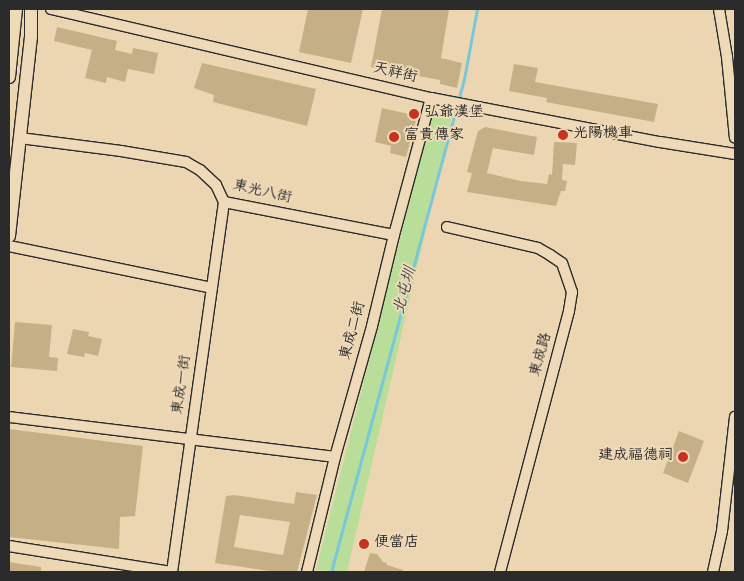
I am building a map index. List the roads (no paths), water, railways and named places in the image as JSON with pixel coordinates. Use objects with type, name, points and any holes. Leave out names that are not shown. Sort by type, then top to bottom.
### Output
[{"type":"street","points":[[9,78],[16,9]]},
{"type":"street","points":[[9,236],[31,9]]},
{"type":"street","name":"天祥街","points":[[51,9],[431,98],[660,142],[735,154]]},
{"type":"street","points":[[719,9],[727,57],[735,138]]},
{"type":"street","name":"東成二街","points":[[307,572],[335,458],[372,326],[431,98]]},
{"type":"street","name":"東光八街","points":[[20,138],[121,151],[186,162],[200,170],[216,185],[224,202],[394,235]]},
{"type":"street","name":"東成一街","points":[[172,572],[224,202]]},
{"type":"street","name":"東成路","points":[[447,227],[538,248],[562,263],[572,292],[569,311],[500,572]]},
{"type":"street","points":[[9,246],[212,288]]},
{"type":"street","points":[[9,417],[335,458]]},
{"type":"street","points":[[713,572],[722,531],[735,417]]},
{"type":"street","points":[[9,546],[172,572]]},
{"type":"waterway","name":"北屯圳","points":[[331,572],[464,79],[477,9]]},
{"type":"place","name":"弘爺漢堡","points":[[414,114]]},
{"type":"place","name":"光陽機車","points":[[563,135]]},
{"type":"place","name":"富貴傳家","points":[[394,137]]},
{"type":"place","name":"建成福德祠","points":[[683,457]]},
{"type":"place","name":"便當店","points":[[364,544]]}]
